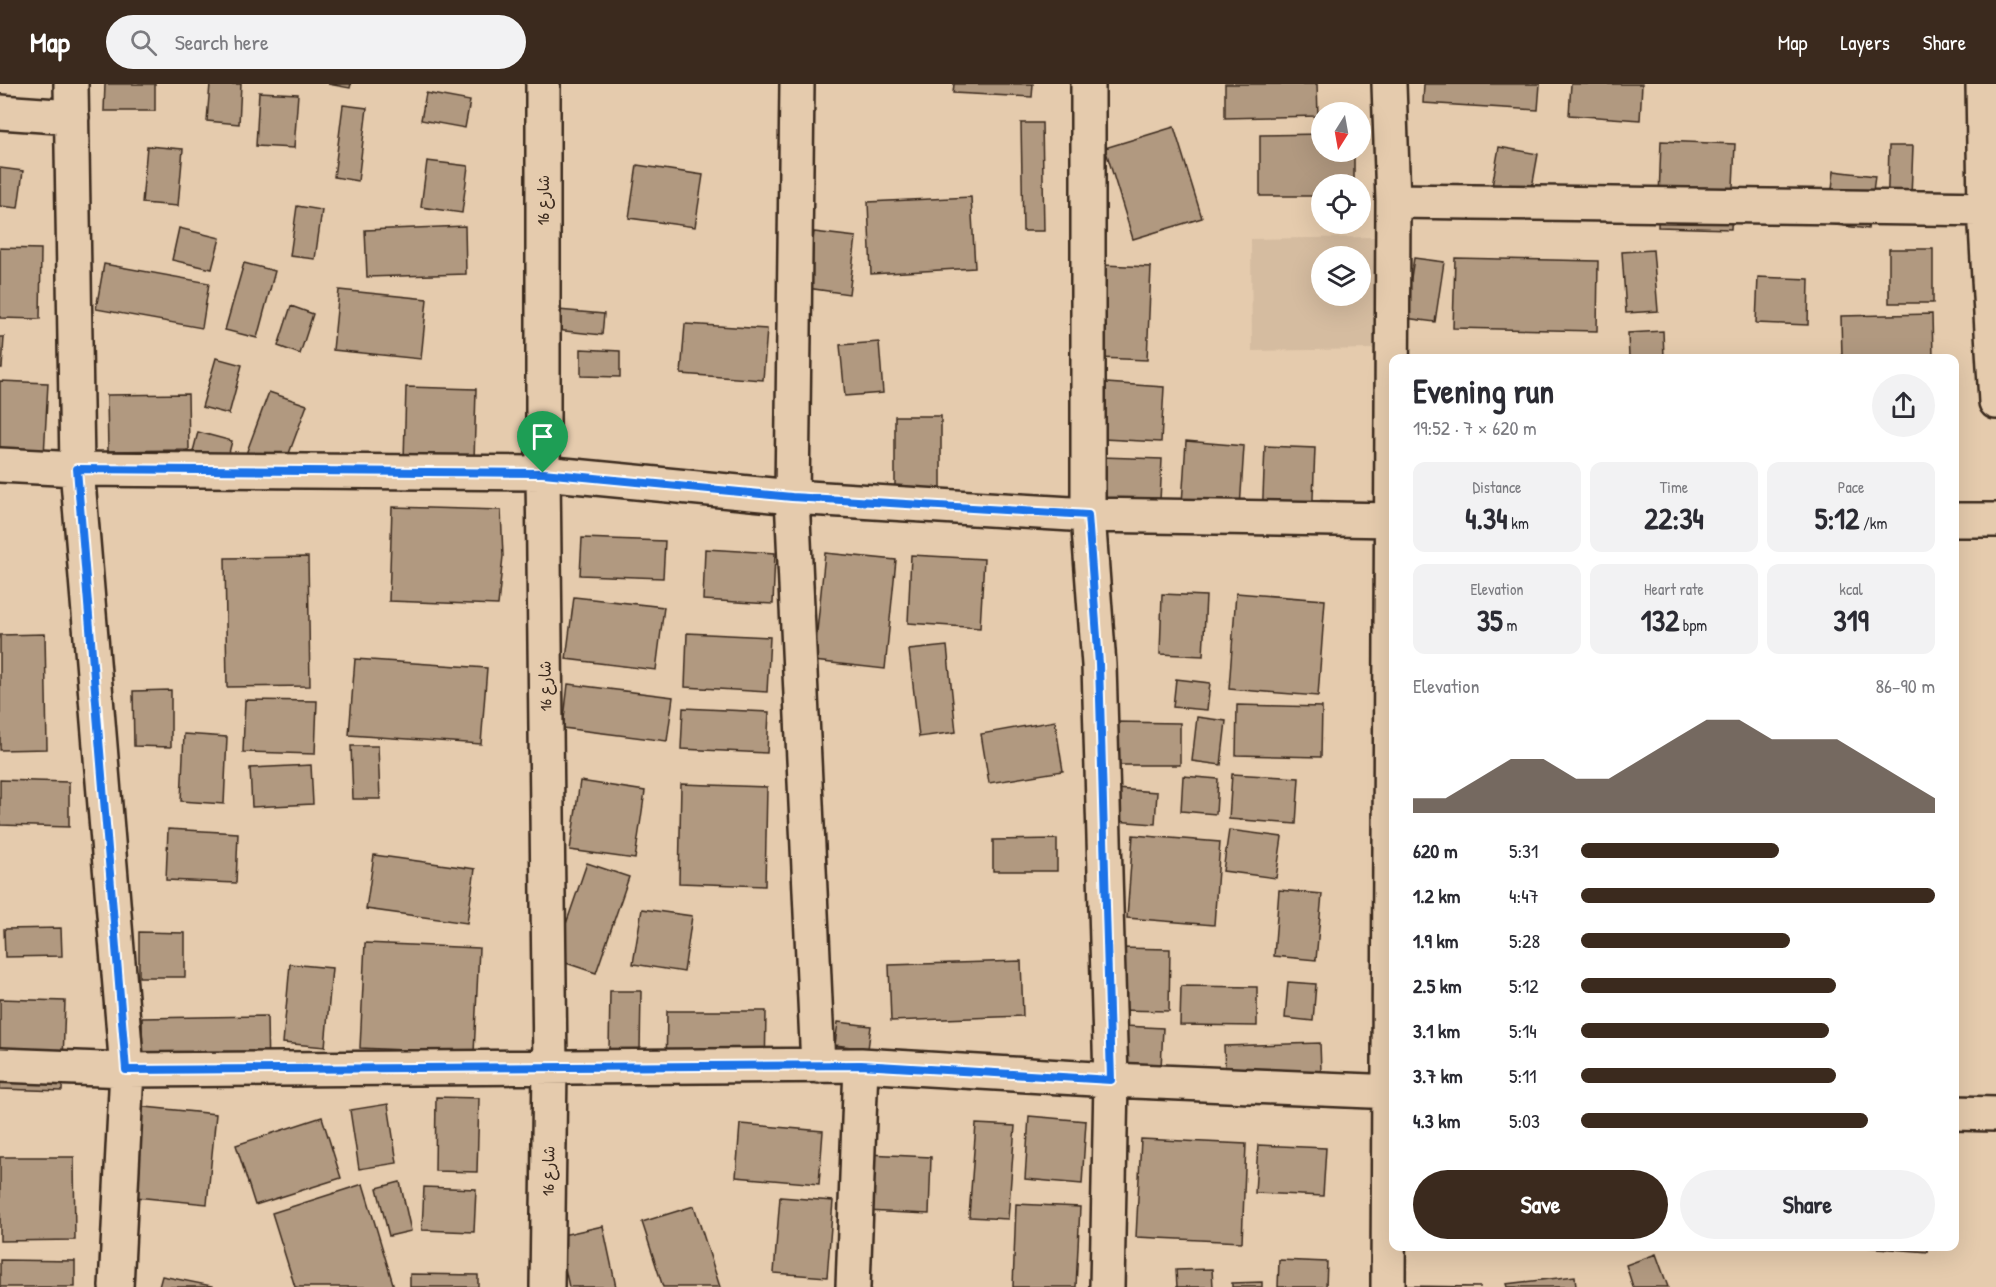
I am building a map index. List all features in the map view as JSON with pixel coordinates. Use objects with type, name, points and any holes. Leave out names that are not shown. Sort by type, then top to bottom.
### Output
[{"type":"street","points":[[71,84],[77,469],[126,1070],[116,1287]]},
{"type":"street","name":"شارع 16","points":[[543,84],[543,473],[550,1067],[547,1287]]},
{"type":"street","points":[[797,84],[792,497],[818,1066]]},
{"type":"street","points":[[1088,84],[1088,515],[1099,664],[1111,1080],[1107,1287]]},
{"type":"street","points":[[1389,84],[1392,354]]},
{"type":"street","points":[[1983,84],[1991,208],[1996,402]]},
{"type":"street","points":[[0,112],[72,117]]},
{"type":"street","points":[[1392,201],[1991,208]]},
{"type":"street","points":[[0,465],[77,469],[543,473],[792,497],[1088,515],[1389,520]]},
{"type":"street","points":[[1959,520],[1996,520]]},
{"type":"street","points":[[0,1065],[126,1070],[861,1065],[1111,1080],[1389,1092]]},
{"type":"street","points":[[853,1287],[861,1065]]},
{"type":"street","points":[[1959,1113],[1996,1114]]},
{"type":"street","points":[[1388,1287],[1389,1222]]},
{"type":"shaded area","points":[[1374,237],[1375,349],[1252,351],[1251,239]]},
{"type":"building","points":[[105,84],[155,84],[155,111],[104,111]]},
{"type":"building","points":[[210,84],[241,84],[239,124],[207,121]]},
{"type":"building","points":[[328,84],[351,84],[350,88]]},
{"type":"building","points":[[954,84],[1033,84],[1032,97],[953,93]]},
{"type":"building","points":[[1225,84],[1317,84],[1318,102],[1311,102],[1311,116],[1225,118]]},
{"type":"building","points":[[1424,84],[1540,84],[1538,110],[1423,103]]},
{"type":"building","points":[[1571,84],[1642,84],[1640,120],[1569,115]]},
{"type":"building","points":[[259,92],[298,94],[294,148],[256,146]]},
{"type":"building","points":[[426,93],[470,101],[465,128],[421,120]]},
{"type":"building","points":[[343,105],[367,108],[358,181],[334,177]]},
{"type":"building","points":[[1021,123],[1042,123],[1044,231],[1023,231]]},
{"type":"building","points":[[1174,127],[1202,218],[1133,239],[1105,148]]},
{"type":"building","points":[[1311,134],[1311,162],[1354,162],[1354,174],[1311,174],[1311,196],[1260,196],[1260,135]]},
{"type":"building","points":[[1661,141],[1735,144],[1731,229],[1658,227]]},
{"type":"building","points":[[147,146],[183,149],[178,206],[142,203]]},
{"type":"building","points":[[1889,146],[1913,146],[1910,222],[1887,221]]},
{"type":"building","points":[[1499,147],[1538,154],[1527,216],[1488,209]]},
{"type":"building","points":[[427,161],[468,166],[462,213],[421,207]]},
{"type":"building","points":[[637,165],[703,175],[695,227],[629,218]]},
{"type":"building","points":[[0,168],[23,171],[18,208],[0,206]]},
{"type":"building","points":[[1834,171],[1875,176],[1868,229],[1828,224]]},
{"type":"building","points":[[971,197],[975,268],[871,274],[868,202]]},
{"type":"building","points":[[297,206],[322,210],[315,259],[290,256]]},
{"type":"building","points":[[465,226],[466,274],[367,277],[365,230]]},
{"type":"building","points":[[179,228],[220,238],[212,269],[172,260]]},
{"type":"building","points":[[814,232],[856,237],[849,294],[807,288]]},
{"type":"building","points":[[0,248],[41,249],[40,319],[0,318]]},
{"type":"building","points":[[1889,249],[1933,249],[1933,303],[1889,303]]},
{"type":"building","points":[[1653,250],[1658,311],[1626,313],[1622,252]]},
{"type":"building","points":[[1414,258],[1444,262],[1435,322],[1405,318]]},
{"type":"building","points":[[1455,258],[1598,261],[1597,331],[1453,328]]},
{"type":"building","points":[[244,263],[275,271],[257,338],[225,330]]},
{"type":"building","points":[[104,264],[209,283],[202,328],[96,309]]},
{"type":"building","points":[[1102,265],[1151,267],[1147,360],[1099,358]]},
{"type":"building","points":[[1758,277],[1809,279],[1808,325],[1756,323]]},
{"type":"building","points":[[339,290],[427,299],[421,359],[333,350]]},
{"type":"building","points":[[291,306],[313,314],[300,354],[278,346]]},
{"type":"building","points":[[558,310],[604,314],[602,335],[556,330]]},
{"type":"building","points":[[1932,314],[1933,354],[1842,354],[1841,316]]},
{"type":"building","points":[[685,324],[767,329],[763,380],[681,374]]},
{"type":"building","points":[[1663,331],[1664,354],[1629,354],[1628,333]]},
{"type":"building","points":[[0,337],[4,337],[2,368],[0,368]]},
{"type":"building","points":[[879,342],[883,393],[845,396],[840,345]]},
{"type":"building","points":[[581,349],[620,351],[620,377],[581,376]]},
{"type":"building","points":[[216,358],[242,365],[229,414],[202,407]]},
{"type":"building","points":[[0,381],[48,383],[44,456],[0,453]]},
{"type":"building","points":[[1106,383],[1164,387],[1161,442],[1103,439]]},
{"type":"building","points":[[406,387],[476,389],[474,461],[404,460]]},
{"type":"building","points":[[269,392],[307,405],[281,475],[243,462]]},
{"type":"building","points":[[188,394],[189,450],[108,451],[107,395]]},
{"type":"building","points":[[895,416],[941,416],[941,488],[895,488]]},
{"type":"building","points":[[198,432],[232,441],[222,480],[188,471]]},
{"type":"building","points":[[1186,441],[1244,446],[1239,524],[1181,520]]},
{"type":"building","points":[[1265,446],[1315,448],[1312,523],[1262,521]]},
{"type":"building","points":[[1101,457],[1162,459],[1160,501],[1100,499]]},
{"type":"building","points":[[392,507],[501,510],[503,556],[498,605],[389,601]]},
{"type":"building","points":[[582,538],[665,541],[663,578],[580,575]]},
{"type":"building","points":[[705,549],[775,553],[773,604],[703,600]]},
{"type":"building","points":[[825,553],[896,560],[885,669],[814,661]]},
{"type":"building","points":[[911,555],[984,559],[980,628],[908,623]]},
{"type":"building","points":[[308,557],[310,686],[227,687],[225,558]]},
{"type":"building","points":[[1236,593],[1325,600],[1318,696],[1229,689]]},
{"type":"building","points":[[1162,594],[1206,596],[1203,656],[1160,654]]},
{"type":"building","points":[[574,597],[664,607],[656,670],[566,659]]},
{"type":"building","points":[[687,633],[770,637],[767,692],[685,687]]},
{"type":"building","points":[[45,634],[47,749],[0,750],[0,635]]},
{"type":"building","points":[[947,646],[956,732],[919,737],[909,650]]},
{"type":"building","points":[[355,659],[487,668],[481,744],[349,735]]},
{"type":"building","points":[[1176,679],[1210,683],[1207,710],[1173,707]]},
{"type":"building","points":[[568,684],[673,697],[667,741],[563,728]]},
{"type":"building","points":[[171,690],[171,747],[134,746],[133,691]]},
{"type":"building","points":[[245,700],[317,701],[315,754],[243,752]]},
{"type":"building","points":[[1237,705],[1322,707],[1321,757],[1236,755]]},
{"type":"building","points":[[683,708],[769,712],[767,753],[681,749]]},
{"type":"building","points":[[1197,717],[1226,721],[1221,765],[1192,761]]},
{"type":"building","points":[[1055,721],[1063,771],[989,783],[981,734]]},
{"type":"building","points":[[1114,722],[1180,723],[1180,765],[1113,765]]},
{"type":"building","points":[[184,734],[227,737],[224,804],[181,801]]},
{"type":"building","points":[[351,746],[378,746],[380,799],[353,799]]},
{"type":"building","points":[[311,765],[313,804],[252,807],[250,768]]},
{"type":"building","points":[[1232,774],[1299,778],[1296,824],[1229,819]]},
{"type":"building","points":[[1183,776],[1218,779],[1216,814],[1181,811]]},
{"type":"building","points":[[0,780],[69,782],[69,827],[0,825]]},
{"type":"building","points":[[580,781],[645,791],[635,859],[570,850]]},
{"type":"building","points":[[681,784],[767,787],[765,886],[679,883]]},
{"type":"building","points":[[1116,789],[1157,792],[1155,824],[1114,821]]},
{"type":"building","points":[[168,829],[238,833],[236,883],[166,880]]},
{"type":"building","points":[[1229,830],[1282,837],[1276,878],[1223,871]]},
{"type":"building","points":[[1133,835],[1220,842],[1214,925],[1127,918]]},
{"type":"building","points":[[1057,839],[1057,871],[993,871],[993,840]]},
{"type":"building","points":[[374,855],[475,869],[467,923],[366,909]]},
{"type":"building","points":[[587,863],[629,877],[596,973],[554,959]]},
{"type":"building","points":[[1279,890],[1322,894],[1316,960],[1274,956]]},
{"type":"building","points":[[642,909],[692,916],[684,972],[633,964]]},
{"type":"building","points":[[61,928],[62,956],[5,957],[4,929]]},
{"type":"building","points":[[139,932],[185,933],[185,977],[139,977]]},
{"type":"building","points":[[365,943],[479,948],[474,1053],[360,1048]]},
{"type":"building","points":[[1117,948],[1170,949],[1169,1011],[1115,1010]]},
{"type":"building","points":[[1021,961],[1023,1016],[891,1021],[889,965]]},
{"type":"building","points":[[290,964],[332,968],[325,1047],[283,1043]]},
{"type":"building","points":[[1288,982],[1316,984],[1313,1021],[1285,1018]]},
{"type":"building","points":[[1181,986],[1257,987],[1257,1026],[1180,1025]]},
{"type":"building","points":[[610,991],[641,991],[640,1051],[609,1051]]},
{"type":"building","points":[[0,999],[65,1001],[62,1091],[0,1089]]},
{"type":"building","points":[[667,1011],[766,1011],[765,1077],[666,1075]]},
{"type":"building","points":[[267,1016],[268,1074],[143,1076],[142,1018]]},
{"type":"building","points":[[838,1022],[871,1026],[868,1049],[835,1045]]},
{"type":"building","points":[[1105,1025],[1163,1028],[1160,1088],[1102,1084]]},
{"type":"building","points":[[1320,1043],[1321,1071],[1225,1073],[1224,1046]]},
{"type":"building","points":[[436,1097],[479,1098],[477,1172],[435,1171]]},
{"type":"building","points":[[388,1104],[397,1163],[359,1169],[350,1110]]},
{"type":"building","points":[[124,1105],[216,1114],[207,1204],[115,1195]]},
{"type":"building","points":[[1029,1116],[1086,1121],[1082,1184],[1025,1179]]},
{"type":"building","points":[[322,1117],[341,1178],[255,1205],[236,1145]]},
{"type":"building","points":[[740,1124],[823,1131],[819,1184],[736,1177]]},
{"type":"building","points":[[976,1124],[1015,1126],[1008,1219],[969,1217]]},
{"type":"building","points":[[1141,1139],[1246,1144],[1242,1242],[1136,1237]]},
{"type":"building","points":[[1258,1145],[1326,1148],[1323,1196],[1255,1193]]},
{"type":"building","points":[[867,1154],[931,1157],[929,1214],[865,1211]]},
{"type":"building","points":[[0,1157],[74,1157],[75,1240],[0,1241]]},
{"type":"building","points":[[400,1182],[411,1231],[389,1236],[377,1188]]},
{"type":"building","points":[[363,1184],[394,1287],[295,1287],[272,1213]]},
{"type":"building","points":[[424,1187],[476,1189],[474,1232],[422,1230]]},
{"type":"building","points":[[780,1197],[833,1201],[827,1277],[774,1273]]},
{"type":"building","points":[[1016,1204],[1080,1207],[1076,1287],[1013,1287]]},
{"type":"building","points":[[694,1206],[720,1287],[663,1287],[642,1222]]},
{"type":"building","points":[[603,1226],[616,1287],[569,1287],[558,1236]]},
{"type":"building","points":[[1656,1254],[1668,1287],[1633,1287],[1626,1265]]},
{"type":"building","points":[[0,1260],[75,1261],[75,1287],[0,1287]]},
{"type":"building","points":[[1279,1260],[1327,1262],[1326,1287],[1278,1287]]},
{"type":"building","points":[[1212,1269],[1213,1287],[1177,1287],[1176,1270]]},
{"type":"building","points":[[410,1274],[478,1275],[478,1287],[410,1287]]},
{"type":"building","points":[[162,1276],[212,1286],[212,1287],[159,1287]]},
{"type":"building","points":[[1575,1276],[1576,1287],[1507,1287],[1506,1284]]},
{"type":"building","points":[[1262,1282],[1262,1287],[1232,1287],[1232,1283]]},
{"type":"building","points":[[1405,1286],[1481,1287],[1405,1287]]},
{"type":"route","points":[[77,469],[543,473],[792,497],[1088,515],[1099,664],[1111,1080],[861,1065],[126,1070],[77,469]]}]
